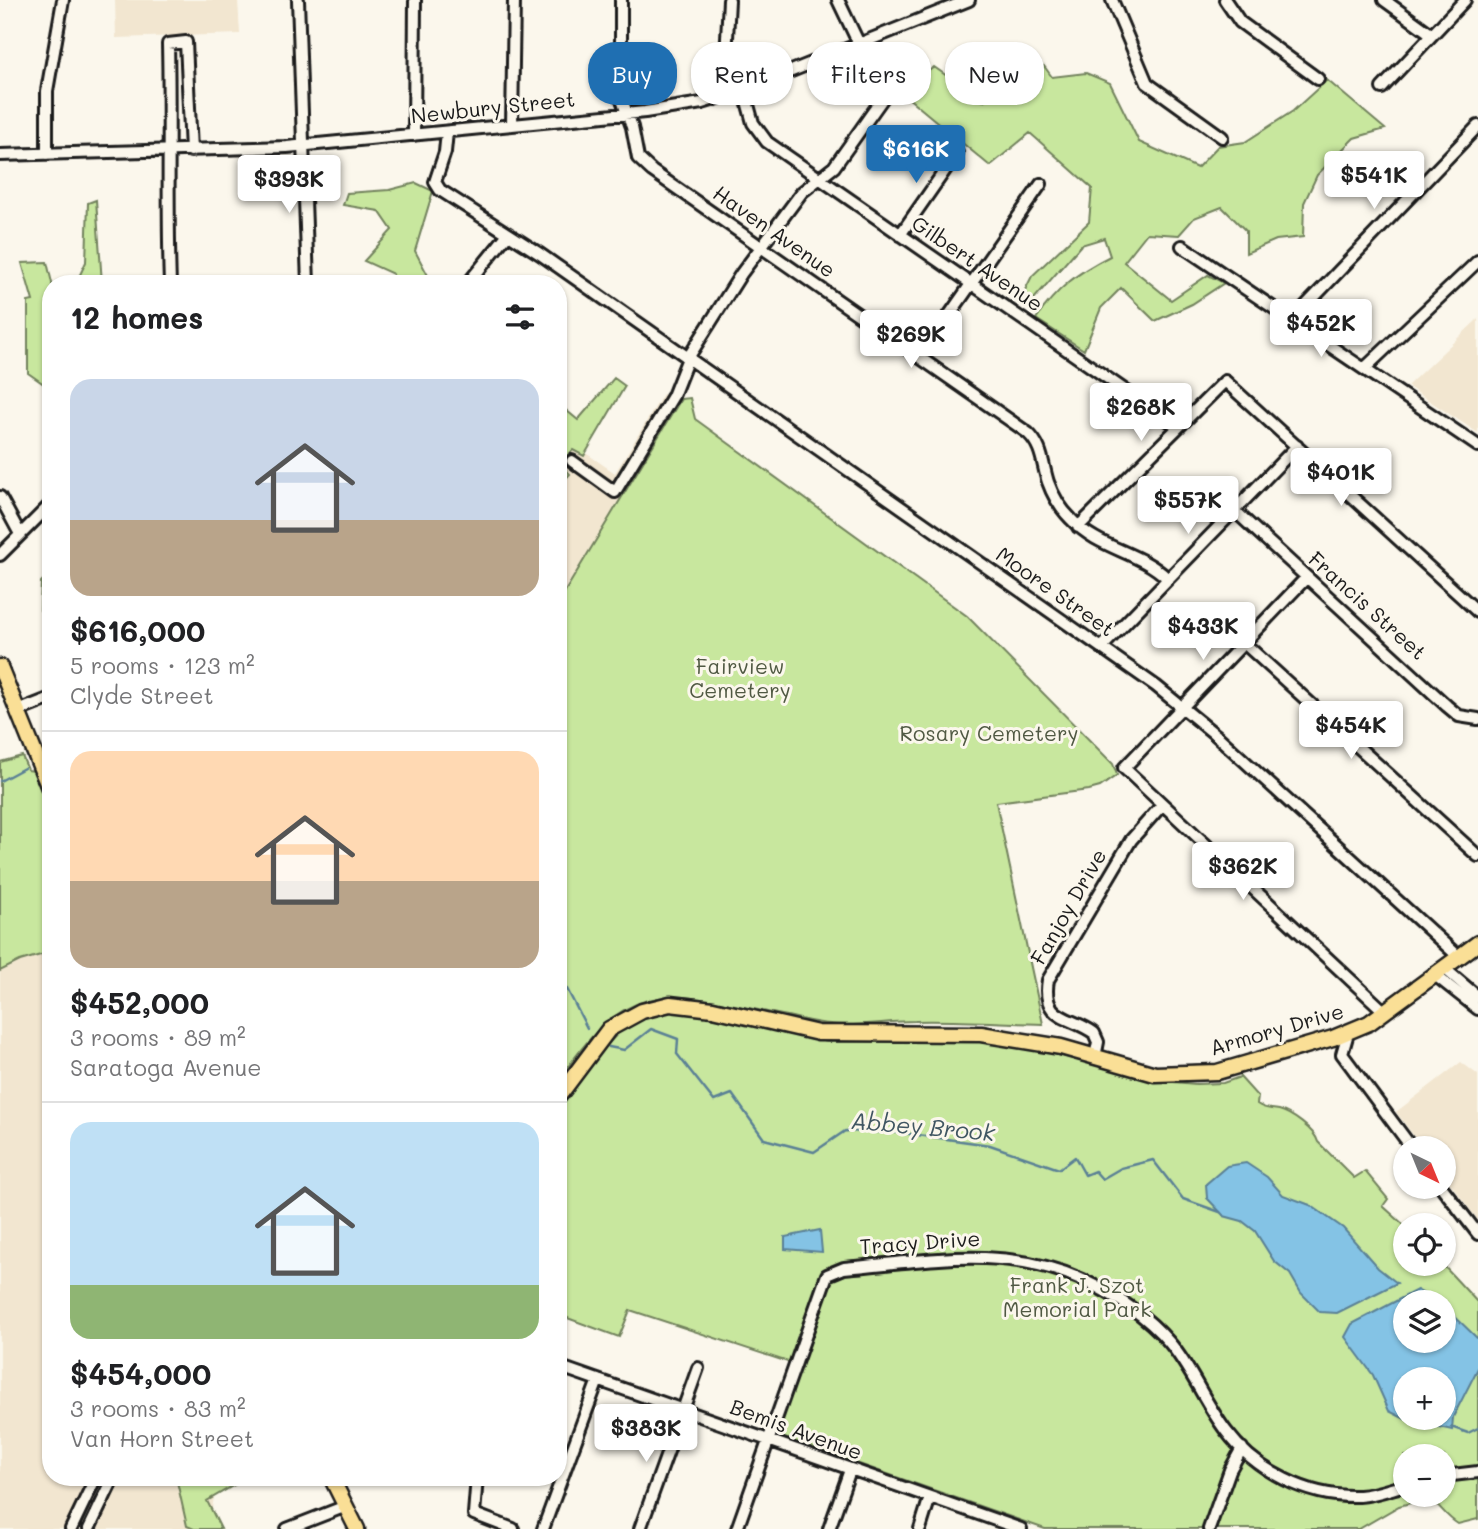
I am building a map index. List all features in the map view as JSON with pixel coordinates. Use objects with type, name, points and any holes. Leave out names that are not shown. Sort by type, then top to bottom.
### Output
[{"type":"main road","points":[[0,667],[42,771]]},
{"type":"main road","name":"Armory Drive","points":[[567,1085],[609,1029],[642,1011],[662,1005],[713,1009],[818,1033],[946,1032],[1005,1037],[1095,1057],[1155,1074],[1202,1074],[1255,1063],[1348,1033],[1385,1012],[1478,943]]},
{"type":"main road","points":[[336,1486],[357,1529]]},
{"type":"street","points":[[47,155],[47,91],[63,0]]},
{"type":"street","points":[[298,0],[308,275]]},
{"type":"street","points":[[414,135],[415,0]]},
{"type":"street","points":[[512,125],[514,0]]},
{"type":"street","name":"Haven Avenue","points":[[621,0],[621,97],[632,127],[638,158],[652,171],[1032,437],[1041,453],[1052,491],[1078,527],[1102,543],[1146,561],[1167,578]]},
{"type":"street","points":[[727,42],[729,0]]},
{"type":"street","points":[[838,0],[858,42]]},
{"type":"street","name":"Newbury Street","points":[[863,42],[944,5],[969,0]]},
{"type":"street","points":[[1112,0],[1147,83],[1222,137]]},
{"type":"street","points":[[1225,0],[1240,22],[1318,79]]},
{"type":"street","points":[[1384,0],[1431,34]]},
{"type":"street","points":[[1382,88],[1465,0]]},
{"type":"street","points":[[170,275],[166,194],[170,152],[168,44],[186,42],[191,151]]},
{"type":"street","name":"Newbury Street","points":[[0,155],[170,152],[302,145],[625,114],[691,105]]},
{"type":"street","name":"Gilbert Avenue","points":[[750,105],[761,136],[820,180],[1178,427]]},
{"type":"street","points":[[572,461],[615,492],[673,396],[688,358],[761,246],[802,191],[834,167],[879,105]]},
{"type":"street","points":[[1293,319],[1478,126]]},
{"type":"street","name":"Moore Street","points":[[447,132],[435,182],[440,190],[566,275]]},
{"type":"street","points":[[900,235],[957,153]]},
{"type":"street","points":[[920,358],[1041,184]]},
{"type":"street","points":[[475,275],[508,234]]},
{"type":"street","points":[[1182,246],[1478,446]]},
{"type":"street","points":[[1365,368],[1478,261]]},
{"type":"street","name":"Moore Street","points":[[567,276],[1182,705],[1459,957]]},
{"type":"street","points":[[1078,527],[1225,381],[1478,612]]},
{"type":"street","points":[[1102,648],[1297,446]]},
{"type":"street","points":[[0,497],[20,534]]},
{"type":"street","name":"Francis Street","points":[[1235,511],[1459,716],[1478,719]]},
{"type":"street","points":[[0,555],[42,513]]},
{"type":"street","points":[[1306,578],[1124,768],[1385,1012]]},
{"type":"street","points":[[1244,643],[1478,856]]},
{"type":"street","points":[[18,711],[42,702]]},
{"type":"street","name":"Fanjoy Drive","points":[[1095,1057],[1098,1042],[1094,1033],[1065,1021],[1054,1012],[1048,994],[1048,980],[1131,841],[1162,805]]},
{"type":"street","points":[[1440,972],[1478,997]]},
{"type":"street","points":[[1440,972],[1478,1009]]},
{"type":"street","points":[[1348,1033],[1342,1054],[1403,1136]]},
{"type":"street","points":[[1451,1199],[1478,1234]]},
{"type":"street","name":"Tracy Drive","points":[[768,1439],[822,1283],[833,1270],[958,1256],[1025,1261],[1084,1280],[1145,1318],[1180,1356],[1226,1430],[1242,1448]]},
{"type":"street","points":[[640,1529],[698,1368]]},
{"type":"street","name":"Bemis Avenue","points":[[567,1369],[1019,1529]]},
{"type":"street","points":[[567,1464],[598,1380]]},
{"type":"street","points":[[737,1529],[768,1439]]},
{"type":"street","points":[[1209,1529],[1230,1470],[1242,1448],[1278,1475],[1315,1490],[1358,1496],[1393,1488]]},
{"type":"street","points":[[829,1529],[850,1470]]},
{"type":"street","points":[[1456,1475],[1478,1472]]},
{"type":"street","points":[[71,1529],[92,1486]]},
{"type":"street","points":[[89,1529],[110,1486]]},
{"type":"street","points":[[476,1486],[474,1514],[513,1529]]},
{"type":"street","points":[[543,1529],[559,1486]]},
{"type":"street","points":[[920,1529],[930,1497]]},
{"type":"street","points":[[287,1529],[346,1506]]},
{"type":"shaded area","points":[[115,0],[238,0],[240,34],[116,38]]},
{"type":"shaded area","points":[[1478,319],[1478,433],[1407,386]]},
{"type":"shaded area","points":[[663,394],[678,404],[567,588],[567,440],[615,473]]},
{"type":"shaded area","points":[[42,946],[42,1486],[216,1486],[208,1529],[0,1529],[0,969]]},
{"type":"shaded area","points":[[1461,1062],[1478,1075],[1478,1220],[1456,1191],[1456,1136],[1414,1136],[1396,1112]]},
{"type":"green space","points":[[1044,66],[1052,77],[1086,73],[1110,83],[1139,142],[1197,168],[1218,146],[1245,142],[1293,111],[1327,80],[1385,129],[1354,138],[1317,175],[1304,203],[1303,237],[1276,240],[1246,253],[1246,231],[1222,207],[1194,218],[1179,235],[1147,233],[1124,262],[1171,300],[1208,275],[1224,283],[1192,304],[1155,321],[1121,288],[1101,308],[1084,350],[1036,319],[1068,282],[1110,256],[1104,238],[1081,245],[1027,307],[1020,300],[1032,276],[1089,222],[1092,188],[1030,133],[990,166],[917,105],[931,105],[931,69],[934,67],[945,75],[945,105],[1044,105]]},
{"type":"green space","points":[[416,183],[433,191],[415,251],[428,275],[393,275],[364,261],[392,230],[379,211],[343,205],[347,193],[389,190]]},
{"type":"green space","points":[[96,200],[101,275],[80,275],[86,262],[88,203]]},
{"type":"green space","points":[[47,262],[50,275],[42,275],[42,383],[28,373],[28,302],[33,301],[22,263]]},
{"type":"green space","points":[[614,378],[625,386],[584,456],[573,450],[567,456],[567,411],[578,420]]},
{"type":"green space","name":"Fairview Cemetery","points":[[690,398],[695,419],[967,616],[1113,764],[1117,775],[1100,787],[996,802],[1043,1024],[904,1021],[841,1025],[812,1022],[710,1000],[681,997],[655,999],[631,1006],[607,1022],[583,1047],[567,1069],[567,588],[681,399]]},
{"type":"green space","points":[[42,581],[42,613],[40,610]]},
{"type":"green space","points":[[22,756],[28,770],[34,771],[42,793],[42,955],[0,971],[0,762]]},
{"type":"green space","name":"Frank J. Szot Memorial Park","points":[[681,1010],[827,1042],[967,1040],[1044,1051],[1151,1080],[1196,1084],[1223,1083],[1240,1077],[1258,1097],[1257,1104],[1296,1118],[1354,1178],[1365,1171],[1388,1199],[1383,1206],[1393,1215],[1393,1276],[1453,1276],[1478,1303],[1478,1519],[1458,1524],[1440,1507],[1456,1507],[1456,1444],[1393,1444],[1393,1507],[1397,1507],[1359,1529],[1045,1529],[773,1434],[797,1365],[630,1310],[619,1337],[567,1318],[567,1097],[594,1059],[621,1030],[654,1014]]},
{"type":"green space","points":[[178,1486],[233,1486],[207,1501],[221,1529],[194,1529],[187,1526]]},
{"type":"water","points":[[1246,1163],[1267,1177],[1283,1195],[1310,1205],[1343,1228],[1378,1268],[1397,1283],[1337,1313],[1320,1312],[1301,1293],[1290,1274],[1274,1261],[1255,1231],[1242,1221],[1224,1216],[1207,1198],[1206,1184],[1227,1166]]},
{"type":"water","points":[[820,1230],[822,1252],[785,1249],[785,1237]]},
{"type":"water","points":[[1393,1303],[1393,1353],[1456,1353],[1456,1318],[1478,1339],[1478,1368],[1456,1411],[1456,1367],[1393,1367],[1393,1413],[1389,1411],[1373,1375],[1345,1337],[1352,1324]]},
{"type":"waterway","name":"Abbey Brook","points":[[0,781],[24,768]]},
{"type":"waterway","name":"Abbey Brook","points":[[567,989],[587,1028]]},
{"type":"waterway","name":"Abbey Brook","points":[[609,1047],[624,1050],[651,1029],[678,1039],[677,1054],[714,1101],[732,1094],[764,1139],[814,1152],[845,1131],[903,1133],[990,1145],[1059,1169],[1075,1157],[1085,1175],[1095,1171],[1102,1179],[1121,1168],[1153,1160],[1183,1199],[1220,1212]]},
{"type":"waterway","name":"Abbey Brook","points":[[1456,1429],[1468,1433],[1478,1428]]},
{"type":"park label","name":"Rosary Cemetery","points":[[989,734]]}]
